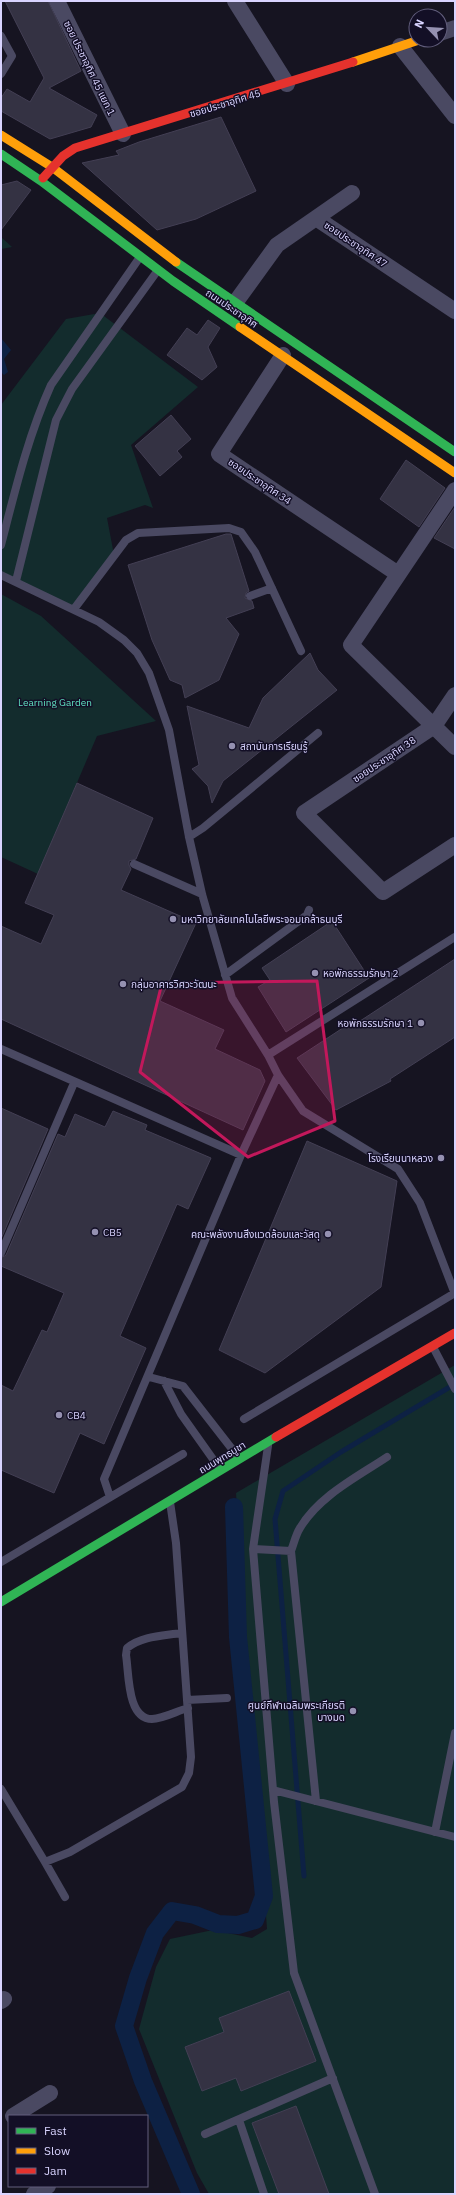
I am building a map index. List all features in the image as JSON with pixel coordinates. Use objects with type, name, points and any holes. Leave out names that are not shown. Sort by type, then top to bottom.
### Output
[{"type":"main road","name":"ซอยประชาอุทิศ 45","points":[[41,181],[63,156],[75,148],[287,84],[408,43]]},
{"type":"main road","name":"ถนนประชาอุทิศ","points":[[1,135],[52,167],[168,257],[455,452]]},
{"type":"main road","name":"ถนนประชาอุทิศ","points":[[1,154],[41,181],[139,258],[455,473]]},
{"type":"main road","name":"ถนนพุทธบูชา","points":[[1,1602],[220,1470],[455,1333]]},
{"type":"street","name":"ซอย ประชาอุทิศ 45 แยก 1","points":[[57,1],[123,134]]},
{"type":"street","points":[[235,1],[287,84]]},
{"type":"street","points":[[400,46],[455,116]]},
{"type":"street","points":[[316,218],[352,193]]},
{"type":"street","name":"ซอยประชาอุทิศ 47","points":[[235,303],[277,245],[316,218],[455,311]]},
{"type":"street","name":"ซอยประชาอุทิศ 34","points":[[283,355],[219,454],[398,574]]},
{"type":"street","points":[[455,490],[352,645],[455,747]]},
{"type":"street","name":"ซอยประชาอุทิศ 38","points":[[455,695],[434,726],[304,813],[383,892],[455,845]]},
{"type":"street","points":[[15,2115],[50,2093]]},
{"type":"street","points":[[34,2194],[46,2187]]},
{"type":"lane","points":[[1,36],[12,56],[1,74]]},
{"type":"lane","points":[[1,545],[40,408],[51,385],[149,243]]},
{"type":"lane","points":[[16,581],[56,420],[72,389],[157,270],[168,257]]},
{"type":"lane","points":[[74,609],[126,540],[138,532],[229,528],[241,532],[255,552],[301,651]]},
{"type":"lane","points":[[1,574],[99,622],[124,640],[137,653],[149,673],[169,730],[189,837],[202,894],[232,998],[268,1055],[278,1075],[303,1112],[398,1169],[420,1203],[455,1294],[244,1419]]},
{"type":"lane","points":[[250,596],[272,588]]},
{"type":"lane","points":[[189,837],[203,828],[318,733]]},
{"type":"lane","points":[[134,864],[202,894]]},
{"type":"lane","points":[[225,975],[307,915],[309,910]]},
{"type":"lane","points":[[268,1055],[455,937]]},
{"type":"lane","points":[[1,1049],[74,1083],[241,1155]]},
{"type":"lane","points":[[110,1497],[104,1479],[241,1155],[278,1075]]},
{"type":"lane","points":[[1,1253],[74,1083]]},
{"type":"lane","points":[[433,1346],[455,1389]]},
{"type":"lane","points":[[148,1377],[183,1386],[240,1459]]},
{"type":"lane","points":[[164,1381],[181,1414],[220,1470]]},
{"type":"lane","points":[[268,1442],[253,1549],[273,1790],[294,1973],[334,2078],[375,2194]]},
{"type":"lane","points":[[1,1562],[183,1454]]},
{"type":"lane","points":[[316,1801],[291,1551],[300,1528],[312,1511],[336,1491],[386,1457]]},
{"type":"lane","points":[[45,1862],[70,1852],[182,1787],[189,1773],[191,1757],[188,1704],[181,1633],[176,1543],[170,1501]]},
{"type":"lane","points":[[253,1549],[291,1551]]},
{"type":"lane","points":[[181,1633],[146,1638],[134,1642],[127,1648],[126,1655],[132,1700],[135,1711],[142,1716],[152,1719],[188,1704],[227,1698]]},
{"type":"lane","points":[[435,1832],[455,1733]]},
{"type":"lane","points":[[1,1789],[65,1898]]},
{"type":"lane","points":[[273,1790],[455,1837]]},
{"type":"lane","points":[[204,2134],[334,2078]]},
{"type":"lane","points":[[239,2120],[264,2194]]},
{"type":"highlighted area","points":[[317,981],[335,1121],[248,1157],[140,1072],[162,983]]},
{"type":"green space","points":[[1,237],[12,247],[1,249]]},
{"type":"green space","points":[[100,313],[198,387],[131,445],[153,508],[145,505],[107,518],[114,555],[74,609],[1,575],[1,405],[66,319]]},
{"type":"green space","name":"Learning Garden","points":[[1,594],[41,616],[156,721],[97,736],[38,874],[1,857]]},
{"type":"green space","name":"ศูนย์กีฬาเฉลิมพระเกียรติ บางมด","points":[[455,1365],[455,2194],[209,2194],[197,2173],[139,2029],[156,1967],[170,1939],[213,1930],[252,1938],[267,1929],[236,1493]]},
{"type":"water","points":[[1,338],[11,350],[4,359],[8,372],[4,375],[1,372]]},
{"type":"building","points":[[5,1],[48,1],[81,71],[49,88],[97,115],[91,127],[50,139],[1,111],[1,98],[7,89],[30,102],[44,78]]},
{"type":"building","points":[[221,117],[256,191],[196,219],[157,230],[82,163],[119,155],[116,151],[139,142]]},
{"type":"building","points":[[17,181],[31,190],[1,230],[1,185]]},
{"type":"building","points":[[208,320],[220,328],[208,347],[217,367],[202,380],[167,355],[187,328],[197,335]]},
{"type":"building","points":[[171,415],[191,439],[177,451],[182,457],[160,476],[135,446]]},
{"type":"building","points":[[406,460],[445,488],[419,527],[380,499]]},
{"type":"building","points":[[455,507],[455,549],[434,538]]},
{"type":"building","points":[[226,534],[231,534],[249,591],[246,593],[245,598],[252,601],[254,608],[226,618],[239,634],[219,680],[185,698],[182,685],[170,680],[152,640],[128,565]]},
{"type":"building","name":"สถาบันการเรียนรู้","points":[[310,653],[318,670],[337,690],[223,781],[212,803],[208,786],[192,769],[199,765],[187,706],[249,728],[263,698]]},
{"type":"building","points":[[77,783],[153,818],[136,859],[129,861],[131,869],[121,890],[196,923],[160,1001],[224,1030],[215,1049],[260,1070],[265,1081],[243,1130],[1,1019],[1,926],[41,944],[54,915],[25,903]]},
{"type":"building","name":"หอพักธรรมรักษา 2","points":[[332,921],[369,978],[286,1032],[258,987],[270,980],[262,968]]},
{"type":"building","points":[[455,959],[455,1037],[390,1079],[391,1081],[336,1110],[297,1058],[355,1020],[357,1023]]},
{"type":"building","points":[[1,1108],[48,1129],[1,1239]]},
{"type":"building","points":[[113,1111],[147,1125],[145,1130],[211,1158],[188,1209],[177,1204],[120,1336],[146,1348],[104,1444],[80,1433],[54,1493],[1,1470],[1,1385],[13,1391],[42,1330],[47,1332],[64,1293],[1,1266],[1,1258],[6,1255],[58,1134],[65,1137],[75,1114],[105,1127]]},
{"type":"building","name":"คณะพลังงานสิ่งแวดล้อมและวัสดุ","points":[[307,1141],[397,1181],[381,1287],[265,1373],[219,1350]]},
{"type":"building","points":[[289,1991],[316,2061],[241,2091],[236,2078],[202,2091],[185,2047],[224,2032],[219,2018]]},
{"type":"building","points":[[296,2106],[329,2194],[279,2194],[252,2123]]},
{"type":"waterway","points":[[304,1876],[275,1519],[283,1491],[341,1452],[455,1384]]},
{"type":"waterway","points":[[191,2194],[143,2081],[124,2026],[138,1978],[155,1933],[172,1911],[195,1915],[218,1924],[238,1925],[255,1920],[264,1896],[238,1637],[234,1507]]},
{"type":"traffic: fast","points":[[1,154],[41,181],[173,281],[240,327]]},
{"type":"traffic: fast","points":[[176,262],[455,452]]},
{"type":"traffic: fast","points":[[1,1602],[276,1437]]},
{"type":"traffic: slow","points":[[353,62],[408,44]]},
{"type":"traffic: slow","points":[[1,135],[52,167],[176,262]]},
{"type":"traffic: slow","points":[[240,327],[455,473]]},
{"type":"traffic: jam","points":[[43,178],[63,156],[75,148],[353,62]]},
{"type":"traffic: jam","points":[[276,1437],[455,1333]]},
{"type":"place","name":"สถาบันการเรียนรู้","points":[[232,746]]},
{"type":"place","name":"มหาวิทยาลัยเทคโนโลยีพระจอมเกล้าธนบุรี","points":[[173,919]]},
{"type":"place","name":"หอพักธรรมรักษา 2","points":[[315,973]]},
{"type":"place","name":"กลุ่มอาคารวิศวะวัฒนะ","points":[[123,984]]},
{"type":"place","name":"หอพักธรรมรักษา 1","points":[[421,1023]]},
{"type":"place","name":"โรงเรียนนาหลวง","points":[[441,1158]]},
{"type":"place","name":"CB5","points":[[95,1232]]},
{"type":"place","name":"คณะพลังงานสิ่งแวดล้อมและวัสดุ","points":[[328,1234]]},
{"type":"place","name":"CB4","points":[[59,1415]]},
{"type":"place","name":"ศูนย์กีฬาเฉลิมพระเกียรติ บางมด","points":[[353,1711]]}]
